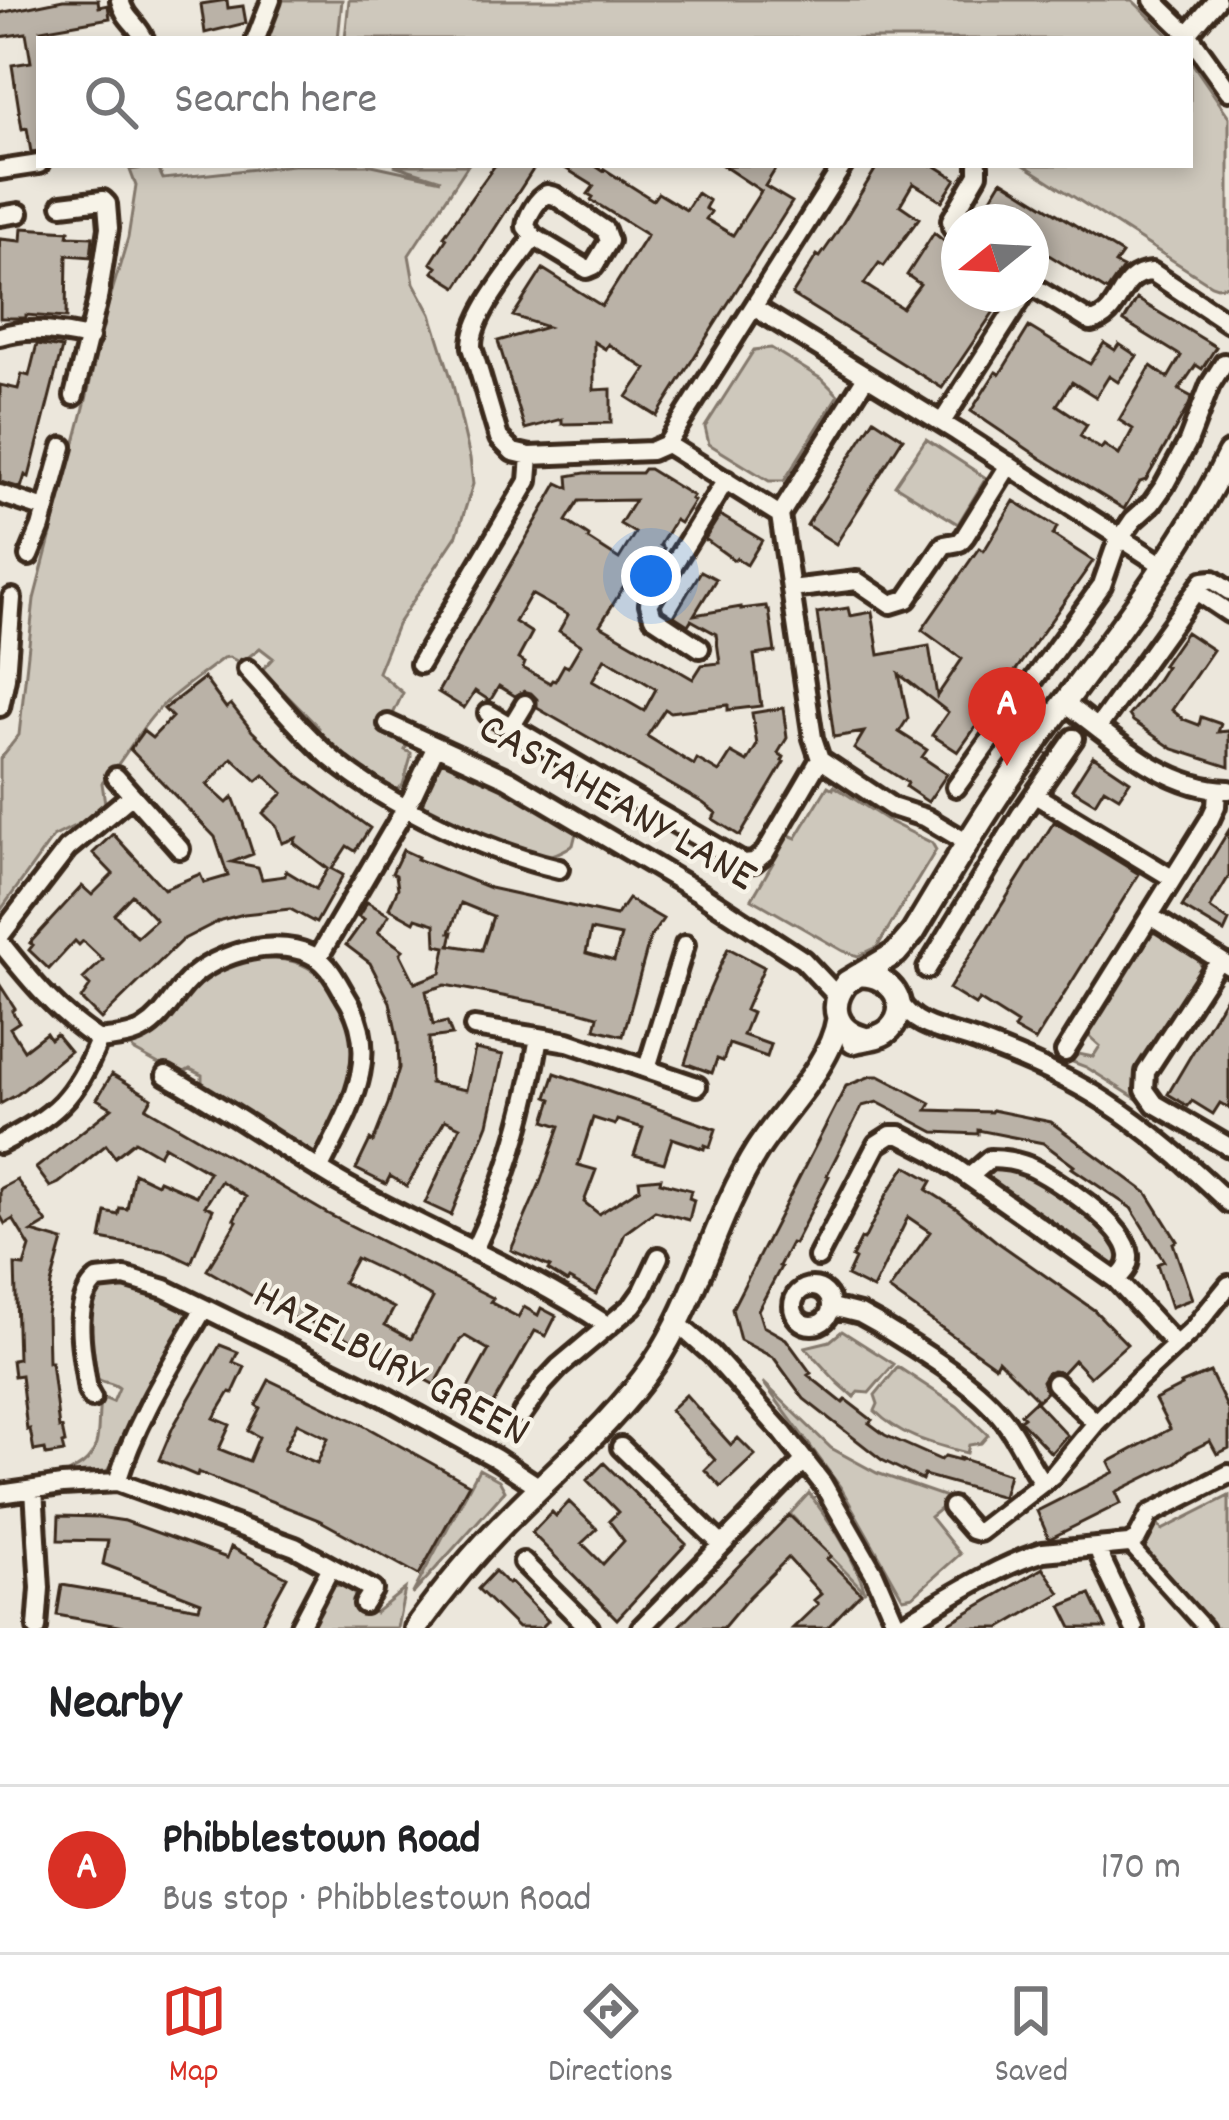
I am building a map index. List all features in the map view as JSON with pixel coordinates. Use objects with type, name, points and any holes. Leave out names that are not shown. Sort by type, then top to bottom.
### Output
[{"type":"street","points":[[120,0],[124,15],[142,36]]},
{"type":"street","points":[[257,36],[271,0]]},
{"type":"street","points":[[1153,0],[1188,34],[1217,0]]},
{"type":"street","points":[[1193,41],[1229,91]]},
{"type":"street","points":[[0,170],[36,164]]},
{"type":"street","points":[[534,237],[479,317],[471,340],[499,438],[513,452],[530,456],[651,451],[667,444],[841,168]]},
{"type":"street","points":[[960,204],[978,168]]},
{"type":"street","points":[[547,194],[609,237],[594,266],[586,269],[534,237],[527,220],[547,194]]},
{"type":"street","points":[[62,205],[103,200],[109,208],[90,338],[74,396]]},
{"type":"street","points":[[0,217],[19,213]]},
{"type":"street","points":[[1049,297],[1086,321],[1097,322],[1108,314],[1131,278],[1152,272],[1229,323]]},
{"type":"street","points":[[755,308],[1164,566]]},
{"type":"street","points":[[942,422],[1012,312]]},
{"type":"street","points":[[0,336],[51,330],[90,338]]},
{"type":"street","points":[[956,788],[1102,585],[1121,538],[1176,466],[1218,389],[1224,363]]},
{"type":"street","points":[[866,377],[780,515],[813,738],[820,759],[892,807],[926,818],[968,842]]},
{"type":"street","points":[[667,444],[780,515]]},
{"type":"street","points":[[29,556],[63,447]]},
{"type":"street","points":[[416,1628],[459,1572],[616,1414],[653,1365],[756,1152],[834,1037],[841,988],[896,953],[913,934],[968,842],[1164,566],[1229,454]]},
{"type":"street","points":[[420,664],[529,481],[530,456]]},
{"type":"street","points":[[790,589],[857,580],[891,604],[907,599],[944,545],[965,536],[1009,465]]},
{"type":"street","points":[[700,648],[653,617],[649,604],[726,480]]},
{"type":"street","points":[[0,494],[45,509]]},
{"type":"street","points":[[1098,727],[1206,579],[1229,591]]},
{"type":"street","points":[[1196,592],[1229,613]]},
{"type":"street","points":[[0,706],[12,598]]},
{"type":"street","points":[[247,669],[335,762],[406,806],[495,850],[559,869]]},
{"type":"street","points":[[1064,702],[1162,772],[1223,790],[1210,819],[1069,1045],[1092,1049]]},
{"type":"street","points":[[512,728],[525,704]]},
{"type":"street","points":[[488,713],[743,863],[754,862],[765,853],[820,759]]},
{"type":"street","name":"CASTAHEANY LANE","points":[[388,724],[536,795],[803,960],[843,978],[858,976]]},
{"type":"street","points":[[927,969],[1074,738]]},
{"type":"street","points":[[318,958],[436,746]]},
{"type":"street","points":[[116,777],[180,849]]},
{"type":"street","points":[[132,795],[67,849],[0,939],[48,1001],[99,1040],[143,1031],[188,981],[233,953],[295,950],[318,958],[349,1000],[364,1055],[359,1083],[320,1168]]},
{"type":"street","points":[[1034,795],[1172,878]]},
{"type":"street","points":[[1150,916],[1224,963],[1146,1072],[1144,1084],[1155,1104],[1229,1147]]},
{"type":"street","points":[[837,1007],[848,1032],[873,1037],[896,1021],[897,996],[913,934]]},
{"type":"street","points":[[647,1068],[685,945]]},
{"type":"street","name":"CASTAHEANY LANE","points":[[803,960],[837,1007]]},
{"type":"street","points":[[858,976],[881,978],[921,1025],[998,1048],[1103,1100],[1161,1142],[1229,1203]]},
{"type":"street","points":[[823,1058],[873,1037],[921,1025]]},
{"type":"street","points":[[474,1027],[568,1042],[697,1087]]},
{"type":"street","points":[[475,1249],[513,1156],[539,1037]]},
{"type":"street","points":[[0,1144],[41,1123],[65,1101],[84,1077],[99,1040]]},
{"type":"street","points":[[166,1075],[192,1081],[350,1187],[475,1249],[607,1325]]},
{"type":"street","points":[[818,1257],[881,1139],[900,1135],[933,1152],[1116,1280],[1175,1345]]},
{"type":"street","points":[[969,1177],[990,1159],[1019,1163],[1096,1211],[1125,1242],[1129,1255],[1116,1280]]},
{"type":"street","points":[[523,1414],[549,1377],[638,1298],[659,1257]]},
{"type":"street","name":"HAZELBURY GREEN","points":[[92,1398],[82,1334],[85,1293],[110,1277],[136,1280],[165,1289],[372,1390],[541,1488]]},
{"type":"street","points":[[952,1507],[979,1532],[1043,1484],[1229,1285]]},
{"type":"street","points":[[832,1307],[878,1324],[986,1400],[1007,1423],[1043,1484]]},
{"type":"street","name":"HAZELBURY GREEN","points":[[117,1482],[143,1414],[203,1310]]},
{"type":"street","points":[[676,1322],[712,1354],[805,1460],[841,1510],[898,1627],[1031,1556],[1129,1544],[1137,1539],[1150,1514],[1229,1474]]},
{"type":"street","points":[[1055,1383],[1096,1423]]},
{"type":"street","points":[[621,1447],[722,1545]]},
{"type":"street","points":[[641,1628],[805,1460]]},
{"type":"street","points":[[0,1494],[117,1482],[295,1546],[373,1589],[364,1604]]},
{"type":"street","points":[[34,1489],[40,1588],[37,1628]]},
{"type":"street","points":[[1129,1544],[1205,1628]]},
{"type":"street","points":[[1098,1548],[1134,1628]]},
{"type":"street","points":[[523,1562],[590,1628]]},
{"type":"street","points":[[299,1628],[331,1567]]},
{"type":"shaded area","points":[[281,0],[342,0],[338,36],[266,36]]},
{"type":"shaded area","points":[[349,0],[1132,0],[1169,36],[543,36],[345,36]]},
{"type":"shaded area","points":[[1193,64],[1229,117],[1229,285],[1211,285],[1029,168],[1193,168]]},
{"type":"shaded area","points":[[158,168],[163,179],[265,168],[386,168],[441,180],[403,168],[466,168],[409,255],[414,283],[431,314],[452,381],[473,484],[457,535],[397,625],[378,672],[403,693],[385,731],[408,743],[405,750],[411,757],[403,785],[393,792],[353,767],[317,734],[319,728],[262,670],[273,658],[260,648],[241,663],[223,658],[153,716],[102,783],[105,803],[86,820],[53,837],[0,911],[0,759],[19,735],[34,599],[128,238],[136,186],[130,170]]},
{"type":"shaded area","points":[[771,348],[823,380],[838,395],[784,481],[769,481],[709,444],[705,427],[754,350]]},
{"type":"shaded area","points":[[926,439],[986,478],[958,524],[895,485]]},
{"type":"shaded area","points":[[445,759],[577,829],[573,845],[546,856],[518,852],[428,811],[423,797],[426,782]]},
{"type":"shaded area","points":[[828,786],[932,843],[936,850],[877,947],[858,956],[752,899],[789,835],[796,838]]},
{"type":"shaded area","points":[[1159,932],[1195,955],[1202,967],[1138,1072],[1136,1085],[1145,1104],[1070,1061],[1079,1054],[1093,1057],[1100,1046],[1090,1037],[1091,1024],[1148,934]]},
{"type":"shaded area","points":[[257,958],[295,962],[321,977],[340,1001],[352,1031],[353,1061],[347,1084],[319,1150],[313,1153],[303,1152],[202,1089],[202,1075],[190,1069],[179,1075],[130,1044],[164,1021],[210,972]]},
{"type":"shaded area","points":[[993,1167],[1050,1188],[1089,1215],[1116,1247],[1121,1263],[1105,1262],[990,1179],[987,1173]]},
{"type":"shaded area","points":[[121,1284],[175,1302],[187,1315],[185,1324],[107,1471],[66,1475],[90,1457],[97,1441],[101,1397],[113,1402],[119,1388],[94,1376],[88,1332],[97,1289]]},
{"type":"shaded area","points":[[842,1331],[894,1364],[869,1393],[858,1392],[854,1397],[805,1347],[830,1341]]},
{"type":"shaded area","points":[[898,1367],[957,1406],[988,1435],[981,1443],[969,1445],[967,1453],[918,1438],[885,1420],[875,1411],[875,1395]]},
{"type":"shaded area","points":[[763,1382],[831,1448],[877,1473],[952,1499],[930,1517],[960,1554],[913,1596],[903,1598],[841,1488]]},
{"type":"shaded area","points":[[479,1469],[499,1480],[505,1491],[412,1595]]},
{"type":"shaded area","points":[[809,1493],[849,1553],[865,1592],[790,1514]]},
{"type":"shaded area","points":[[1229,1496],[1229,1628],[1210,1628],[1154,1565],[1144,1546],[1155,1520],[1162,1530]]},
{"type":"shaded area","points":[[343,1584],[353,1591],[357,1604],[375,1613],[405,1589],[397,1628],[307,1628],[331,1587]]},
{"type":"building","points":[[63,0],[98,0],[99,7],[108,5],[110,18],[41,30],[41,36],[36,36],[36,151],[31,152],[27,128],[22,129],[12,65],[31,62],[26,33],[0,37],[0,13]]},
{"type":"building","points":[[227,0],[228,8],[243,6],[246,23],[205,33],[201,4]]},
{"type":"building","points":[[493,168],[534,168],[457,287],[433,272],[437,267],[431,263],[444,236]]},
{"type":"building","points":[[565,168],[604,169],[653,200],[658,193],[686,210],[697,193],[709,201],[705,208],[711,212],[706,219],[733,235],[761,191],[726,168],[776,168],[765,186],[792,202],[657,416],[627,397],[646,369],[608,344],[605,349],[594,342],[594,390],[611,389],[611,423],[562,424],[562,419],[525,429],[498,341],[547,327],[513,316],[543,269],[602,306],[647,235],[591,200],[588,194],[594,186]]},
{"type":"building","points":[[876,168],[939,168],[956,179],[942,201],[913,183],[900,205],[919,218],[884,266],[879,263],[864,284],[902,308],[920,284],[907,275],[934,233],[941,239],[941,312],[994,312],[942,388],[792,295],[817,255],[820,257]]},
{"type":"building","points":[[1002,180],[1041,204],[987,204]]},
{"type":"building","points":[[1049,209],[1122,254],[1115,264],[1123,268],[1107,291],[1049,255]]},
{"type":"building","points":[[22,228],[93,237],[91,257],[67,255],[66,318],[0,318],[0,239],[21,241]]},
{"type":"building","points":[[1137,299],[1216,347],[1202,369],[1196,365],[1179,390],[1192,397],[1189,405],[1124,509],[971,411],[1029,327],[1090,364],[1104,343],[1115,350],[1119,344],[1137,356],[1118,382],[1109,376],[1096,397],[1072,382],[1057,405],[1087,425],[1080,436],[1119,455],[1133,429],[1119,420],[1151,366],[1168,378],[1181,356],[1124,321]]},
{"type":"building","points":[[37,344],[62,348],[29,477],[25,475],[21,488],[0,482],[0,385],[18,389],[22,374],[29,376]]},
{"type":"building","points":[[874,419],[903,438],[836,544],[807,525]]},
{"type":"building","points":[[649,469],[694,501],[680,523],[675,520],[649,572],[638,564],[600,625],[693,679],[702,665],[720,663],[716,634],[674,616],[701,571],[716,579],[694,615],[741,607],[766,606],[769,610],[775,652],[754,655],[761,706],[665,709],[647,736],[694,765],[697,759],[719,772],[731,753],[747,762],[757,745],[752,713],[783,708],[787,738],[778,753],[784,762],[740,836],[713,819],[716,813],[703,803],[537,708],[531,693],[515,696],[499,686],[490,701],[475,691],[464,708],[438,692],[558,483],[569,488],[568,476],[585,473]],"holes":[[[635,500],[620,524],[635,533],[619,559],[566,521],[579,501]],[[531,594],[568,615],[559,631],[581,645],[555,681],[550,683],[523,668],[525,663],[518,659],[532,633],[515,622]],[[605,658],[656,689],[644,711],[592,681]]]},
{"type":"building","points":[[1014,501],[1057,527],[1053,535],[1093,561],[958,752],[932,735],[948,712],[899,674],[908,718],[899,732],[927,750],[922,757],[947,774],[928,802],[906,787],[908,783],[854,749],[864,732],[834,737],[817,613],[848,608],[850,616],[872,612],[879,655],[929,646],[937,696],[962,659],[922,630],[979,548],[984,551]]},
{"type":"building","points":[[720,515],[762,540],[747,565],[705,539]]},
{"type":"building","points":[[1186,632],[1213,650],[1172,710],[1199,725],[1201,717],[1221,724],[1218,732],[1229,731],[1229,767],[1173,749],[1129,715]]},
{"type":"building","points":[[204,678],[226,708],[231,704],[300,777],[370,828],[355,851],[347,846],[332,869],[343,875],[316,923],[290,909],[221,920],[182,940],[101,1019],[81,999],[90,986],[83,979],[103,960],[83,941],[79,945],[75,941],[49,969],[29,950],[30,943],[82,886],[92,895],[113,874],[93,853],[113,834],[164,889],[200,874],[204,883],[228,876],[215,837],[130,749],[143,731],[152,738],[172,717],[164,709]],"holes":[[[232,758],[257,781],[264,775],[283,793],[263,813],[277,827],[282,843],[296,838],[294,843],[328,869],[316,889],[286,871],[285,876],[262,879],[258,867],[232,862],[253,854],[243,823],[233,797],[227,803],[207,785]],[[132,895],[156,920],[137,937],[114,914]]]},
{"type":"building","points":[[1093,756],[1130,781],[1119,797],[1104,788],[1095,803],[1072,789]]},
{"type":"building","points":[[1054,822],[1139,874],[1035,1041],[979,1000],[975,1005],[949,989]]},
{"type":"building","points":[[1229,830],[1229,876],[1210,908],[1229,921],[1224,932],[1182,907]]},
{"type":"building","points":[[403,850],[490,888],[616,916],[628,899],[663,919],[650,938],[623,1036],[595,1029],[598,1016],[576,1010],[445,985],[426,991],[433,1025],[447,1022],[452,1035],[429,1038],[430,1083],[466,1090],[475,1049],[503,1055],[488,1124],[451,1215],[425,1203],[460,1127],[445,1120],[407,1186],[390,1176],[386,1184],[356,1169],[388,1104],[399,1068],[398,1041],[390,1002],[370,963],[346,945],[364,920],[358,917],[367,902],[389,915],[378,932],[403,950],[400,953],[415,983],[441,973],[446,947],[436,945],[435,924],[416,918],[414,922],[389,908],[398,888],[392,873]],"holes":[[[461,903],[493,916],[482,950],[450,945]],[[591,930],[621,936],[614,961],[586,953]]]},
{"type":"building","points":[[728,948],[764,967],[745,1010],[752,1013],[743,1035],[771,1045],[767,1057],[729,1044],[712,1073],[685,1063]]},
{"type":"building","points":[[0,985],[15,1008],[12,1011],[19,1022],[10,1028],[24,1050],[46,1033],[50,1039],[56,1034],[70,1051],[0,1104]]},
{"type":"building","points":[[1229,991],[1229,1108],[1220,1103],[1213,1114],[1168,1094]]},
{"type":"building","points":[[555,1073],[716,1129],[710,1147],[704,1149],[672,1138],[664,1163],[634,1155],[643,1128],[593,1118],[578,1165],[596,1170],[584,1202],[599,1214],[640,1188],[639,1180],[661,1178],[660,1182],[691,1190],[689,1198],[694,1200],[689,1220],[655,1211],[625,1233],[596,1294],[511,1250],[560,1126],[545,1121]]},
{"type":"building","points":[[112,1074],[152,1098],[146,1108],[328,1214],[493,1298],[490,1302],[518,1317],[524,1307],[538,1315],[541,1308],[556,1316],[546,1336],[535,1331],[487,1414],[469,1405],[472,1399],[464,1395],[489,1350],[465,1336],[435,1385],[337,1333],[268,1305],[207,1270],[246,1197],[221,1181],[205,1206],[213,1209],[191,1263],[165,1251],[101,1239],[106,1212],[118,1215],[120,1208],[127,1209],[134,1173],[196,1196],[209,1172],[164,1146],[159,1155],[135,1141],[115,1157],[106,1145],[50,1187],[36,1168],[112,1108],[97,1099]],"holes":[[[356,1258],[433,1298],[411,1339],[385,1325],[394,1308],[343,1282]]]},
{"type":"building","points":[[871,1076],[931,1103],[927,1110],[992,1110],[1051,1122],[1147,1193],[1177,1241],[1173,1243],[1192,1299],[1171,1307],[1157,1264],[1164,1261],[1131,1208],[1043,1143],[978,1130],[978,1134],[934,1132],[877,1102],[862,1106],[758,1310],[763,1326],[786,1339],[811,1373],[808,1375],[872,1420],[869,1423],[885,1435],[941,1460],[960,1458],[1009,1474],[1003,1497],[924,1475],[922,1480],[882,1460],[804,1399],[774,1358],[740,1340],[732,1309],[846,1086]]},
{"type":"building","points":[[906,1166],[932,1181],[927,1190],[1094,1310],[1127,1344],[1090,1377],[1074,1360],[1062,1373],[1047,1373],[1042,1381],[1046,1392],[1038,1400],[998,1360],[995,1366],[889,1290],[930,1232],[908,1217],[873,1289],[847,1276],[861,1239]]},
{"type":"building","points":[[17,1180],[47,1223],[32,1232],[63,1241],[47,1315],[48,1362],[65,1443],[64,1452],[46,1455],[45,1449],[34,1451],[21,1375],[14,1376],[12,1360],[18,1359],[15,1265],[24,1266],[30,1247],[13,1219],[5,1224],[0,1215],[0,1189]]},
{"type":"building","points":[[220,1345],[238,1352],[233,1362],[245,1367],[214,1418],[230,1425],[219,1449],[249,1461],[259,1437],[248,1431],[269,1380],[469,1484],[419,1575],[319,1520],[159,1460]],"holes":[[[297,1423],[328,1438],[317,1463],[284,1449]]]},
{"type":"building","points":[[1210,1372],[1229,1411],[1229,1448],[1217,1454],[1210,1441],[1188,1452],[1116,1492],[1121,1503],[1049,1539],[1037,1511],[1114,1472],[1109,1462],[1170,1429],[1155,1400]]},
{"type":"building","points":[[686,1395],[731,1445],[738,1438],[755,1455],[721,1487],[705,1470],[715,1460],[670,1410]]},
{"type":"building","points":[[1035,1401],[1067,1435],[1051,1453],[1020,1420]]},
{"type":"building","points":[[604,1463],[686,1544],[617,1619],[532,1533],[569,1502],[597,1529],[582,1543],[603,1564],[624,1541],[609,1521],[618,1512],[587,1480]]},
{"type":"building","points":[[789,1515],[861,1593],[827,1628],[793,1628],[818,1604],[814,1600],[821,1594],[788,1558],[723,1628],[677,1628]]},
{"type":"building","points":[[59,1516],[125,1521],[227,1558],[231,1547],[287,1577],[259,1628],[129,1628],[57,1615],[62,1585],[199,1608],[201,1602],[103,1564],[108,1541],[58,1540]]},
{"type":"building","points":[[1043,1568],[1060,1593],[1000,1628],[941,1628]]},
{"type":"building","points":[[495,1571],[548,1621],[541,1628],[518,1628],[478,1589]]},
{"type":"building","points":[[1090,1594],[1106,1628],[1072,1628],[1061,1606]]},
{"type":"place","name":"Phibblestown Road","points":[[1007,766]]}]
